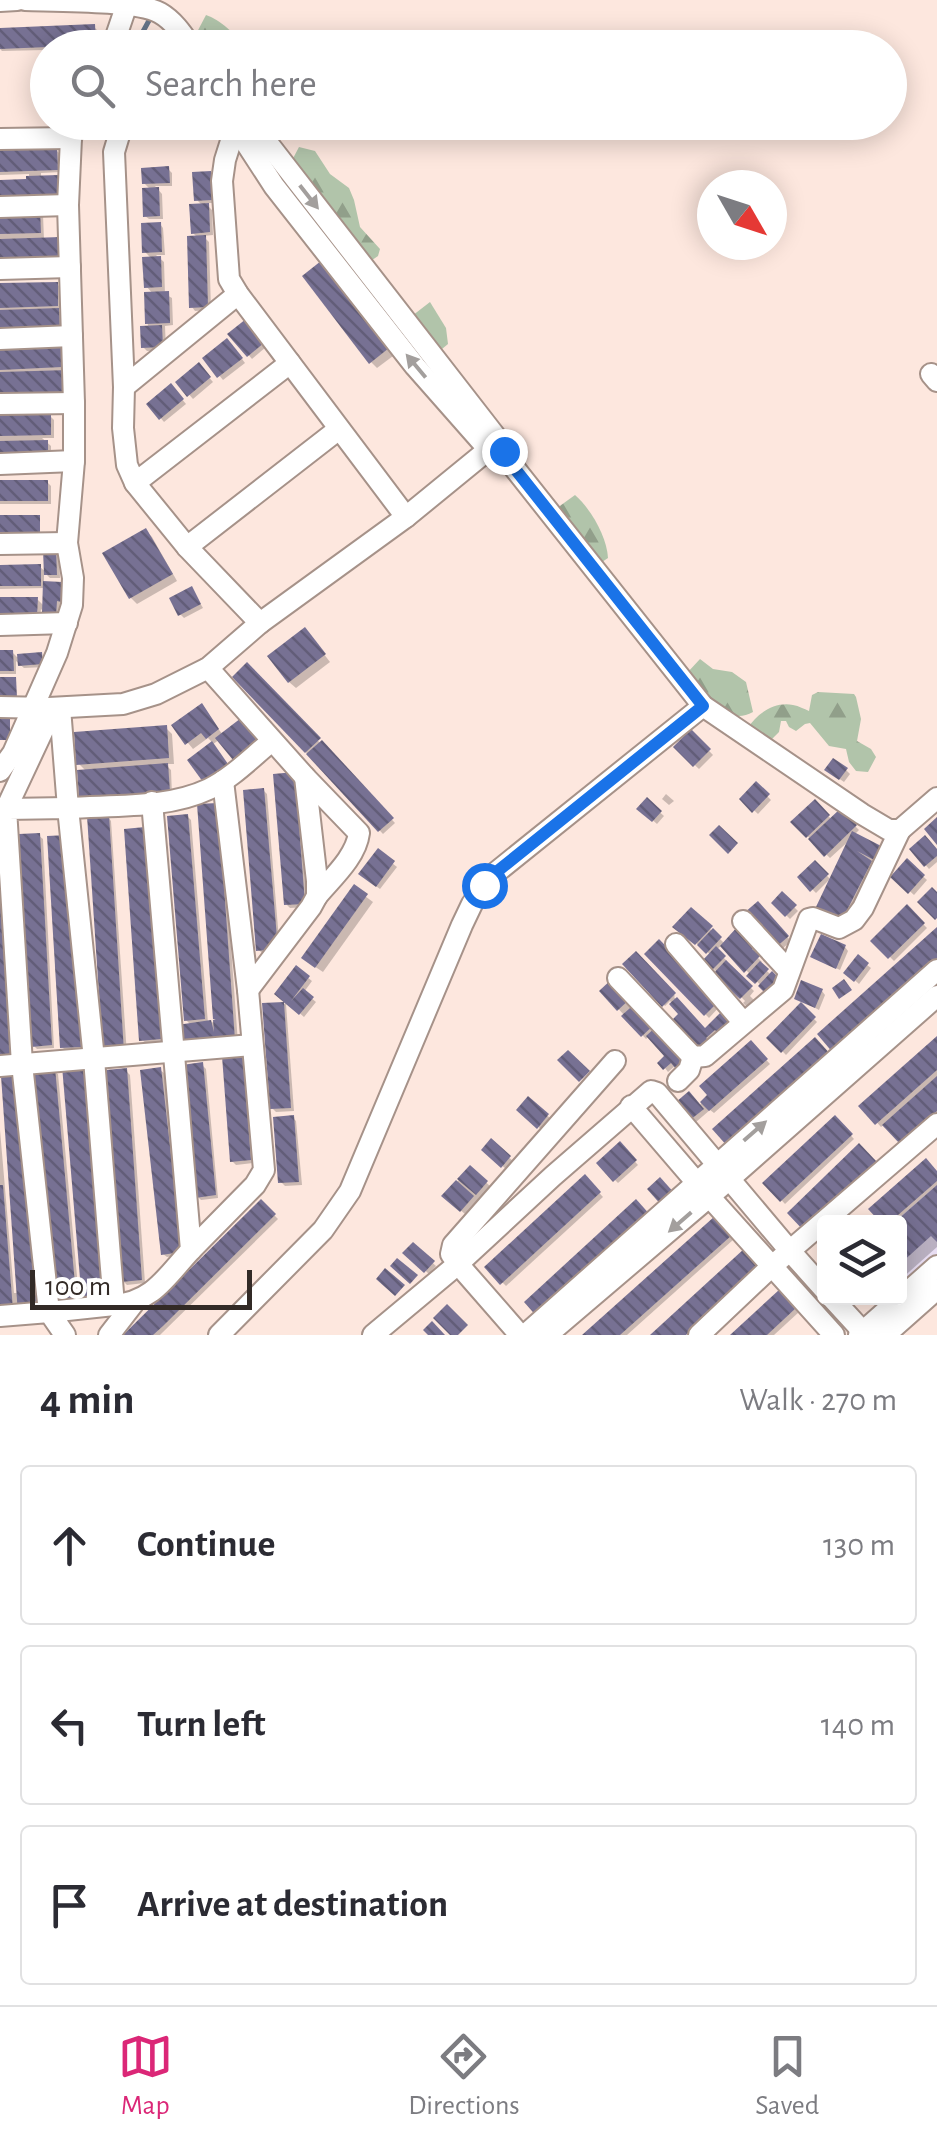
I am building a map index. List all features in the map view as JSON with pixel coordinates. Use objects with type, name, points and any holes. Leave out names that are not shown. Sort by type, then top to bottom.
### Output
[{"type":"street","points":[[0,2],[17,0]]},
{"type":"street","points":[[25,0],[127,4],[160,12]]},
{"type":"street","points":[[118,30],[127,4]]},
{"type":"street","points":[[0,139],[30,135]]},
{"type":"street","points":[[65,1335],[49,1312],[22,1064],[3,813],[44,728],[57,653],[72,605],[73,578],[66,543],[74,462],[68,205],[74,140]]},
{"type":"street","points":[[118,140],[114,152],[124,387],[122,428],[127,465],[136,484],[186,547],[260,623]]},
{"type":"street","points":[[232,140],[222,182],[229,280],[406,516]]},
{"type":"street","points":[[246,140],[274,186],[416,366],[499,450],[703,706],[878,824],[888,830],[900,830]]},
{"type":"street","points":[[0,207],[68,205]]},
{"type":"street","points":[[0,268],[70,267]]},
{"type":"street","points":[[124,387],[238,294]]},
{"type":"street","points":[[0,339],[72,336]]},
{"type":"street","points":[[136,484],[290,363]]},
{"type":"street","points":[[0,404],[74,403]]},
{"type":"street","points":[[186,547],[339,429]]},
{"type":"street","points":[[0,708],[123,704],[156,694],[208,668],[260,623],[499,450]]},
{"type":"street","points":[[0,464],[74,462]]},
{"type":"street","points":[[0,544],[66,543]]},
{"type":"street","points":[[0,624],[67,623]]},
{"type":"street","points":[[208,668],[359,833],[350,854],[248,990]]},
{"type":"street","points":[[219,1335],[323,1230],[350,1191],[462,925],[484,885],[703,706]]},
{"type":"street","points":[[0,771],[47,708]]},
{"type":"street","points":[[47,708],[68,808],[123,1304],[109,1335]]},
{"type":"street","points":[[3,813],[193,796],[223,781],[272,740]]},
{"type":"street","points":[[305,777],[317,896]]},
{"type":"street","points":[[0,1316],[144,1299],[263,1175],[248,990],[223,781]]},
{"type":"street","points":[[692,1057],[706,1056],[780,994],[809,920],[839,928],[854,920],[900,830],[937,798]]},
{"type":"street","points":[[152,802],[191,1250]]},
{"type":"street","points":[[743,921],[788,972]]},
{"type":"street","points":[[676,944],[744,1022]]},
{"type":"street","points":[[548,1335],[840,1068],[937,970]]},
{"type":"street","points":[[618,978],[692,1057]]},
{"type":"street","points":[[840,1068],[937,996]]},
{"type":"street","points":[[0,1066],[252,1045]]},
{"type":"street","points":[[678,1082],[692,1057]]},
{"type":"street","points":[[615,1060],[453,1245],[451,1254],[522,1335],[703,1190]]},
{"type":"street","points":[[373,1335],[649,1092],[657,1093],[817,1281]]},
{"type":"street","points":[[631,1106],[834,1335]]},
{"type":"street","points":[[699,1335],[772,1266],[937,1124]]},
{"type":"street","points":[[534,1154],[553,1176]]},
{"type":"street","points":[[838,1305],[863,1334],[937,1266]]},
{"type":"street","points":[[885,1335],[937,1289]]},
{"type":"shaded area","points":[[937,1185],[937,1254],[907,1281],[907,1215],[902,1215]]},
{"type":"green space","points":[[206,15],[229,30],[198,30]]},
{"type":"green space","points":[[299,147],[315,151],[330,174],[349,188],[360,227],[380,249],[378,256],[365,265],[289,166]]},
{"type":"green space","points":[[430,302],[446,328],[448,344],[436,354],[408,319]]},
{"type":"green space","points":[[575,495],[605,541],[608,558],[599,564],[557,508]]},
{"type":"green space","points":[[700,659],[713,669],[732,672],[746,682],[753,712],[733,715],[708,698],[687,673]]},
{"type":"green space","points":[[818,692],[856,697],[861,719],[857,741],[876,757],[868,772],[856,771],[846,749],[829,746],[810,723],[796,731],[781,721],[779,732],[770,741],[748,728],[761,714],[779,705],[809,711],[812,695]]},
{"type":"building","points":[[95,24],[95,30],[30,30],[30,48],[0,49],[0,28]]},
{"type":"building","points":[[57,148],[58,170],[0,172],[0,150]]},
{"type":"building","points":[[169,166],[170,183],[142,184],[141,168]]},
{"type":"building","points":[[211,171],[212,200],[194,201],[192,172]]},
{"type":"building","points":[[59,175],[59,202],[0,204],[0,180]]},
{"type":"building","points":[[159,187],[160,216],[143,217],[142,188]]},
{"type":"building","points":[[209,203],[210,232],[191,234],[189,204]]},
{"type":"building","points":[[40,208],[41,233],[0,234],[0,210]]},
{"type":"building","points":[[161,222],[162,252],[142,253],[141,223]]},
{"type":"building","points":[[206,235],[208,307],[189,308],[187,236]]},
{"type":"building","points":[[61,237],[61,261],[0,263],[0,239]]},
{"type":"building","points":[[161,256],[162,287],[144,288],[142,257]]},
{"type":"building","points":[[321,261],[389,348],[369,364],[302,276]]},
{"type":"building","points":[[58,282],[58,306],[0,308],[0,283]]},
{"type":"building","points":[[169,291],[170,323],[145,324],[144,292]]},
{"type":"building","points":[[59,308],[60,332],[0,335],[0,310]]},
{"type":"building","points":[[246,319],[265,342],[247,357],[227,334]]},
{"type":"building","points":[[162,325],[163,347],[141,348],[140,326]]},
{"type":"building","points":[[227,338],[243,358],[217,378],[202,358]]},
{"type":"building","points":[[62,343],[62,367],[0,370],[0,345]]},
{"type":"building","points":[[199,362],[211,377],[187,397],[175,382]]},
{"type":"building","points":[[69,370],[69,394],[0,396],[0,372]]},
{"type":"building","points":[[171,383],[184,399],[159,420],[146,404]]},
{"type":"building","points":[[0,414],[51,414],[51,435],[0,436]]},
{"type":"building","points":[[48,440],[48,462],[0,462],[0,441]]},
{"type":"building","points":[[0,480],[48,480],[48,501],[0,501]]},
{"type":"building","points":[[0,515],[40,515],[40,536],[0,537]]},
{"type":"building","points":[[146,528],[173,574],[129,599],[102,553]]},
{"type":"building","points":[[56,549],[57,575],[44,575],[43,550]]},
{"type":"building","points":[[41,564],[41,586],[0,586],[0,565]]},
{"type":"building","points":[[43,581],[62,582],[56,616],[42,614]]},
{"type":"building","points":[[192,586],[201,604],[178,616],[169,598]]},
{"type":"building","points":[[0,597],[38,597],[37,616],[0,618]]},
{"type":"building","points":[[305,627],[326,654],[288,683],[267,656]]},
{"type":"building","points":[[0,650],[13,650],[14,671],[0,671]]},
{"type":"building","points":[[42,652],[43,664],[18,666],[17,654]]},
{"type":"building","points":[[247,662],[321,738],[305,753],[232,677]]},
{"type":"building","points":[[0,677],[16,677],[17,698],[0,699]]},
{"type":"building","points":[[202,703],[219,729],[206,739],[201,733],[185,745],[171,725]]},
{"type":"building","points":[[245,715],[262,738],[233,760],[215,738]]},
{"type":"building","points":[[0,719],[10,719],[10,740],[0,740]]},
{"type":"building","points":[[167,725],[169,758],[76,765],[74,732]]},
{"type":"building","points":[[691,729],[711,749],[693,767],[673,747]]},
{"type":"building","points":[[322,740],[394,818],[378,832],[306,754]]},
{"type":"building","points":[[212,741],[228,764],[203,782],[187,760]]},
{"type":"building","points":[[833,758],[848,768],[839,780],[824,770]]},
{"type":"building","points":[[168,763],[170,792],[79,799],[77,770]]},
{"type":"building","points":[[295,772],[305,904],[284,905],[273,774]]},
{"type":"building","points":[[756,781],[770,794],[752,813],[739,799]]},
{"type":"building","points":[[264,788],[278,949],[256,951],[243,790]]},
{"type":"building","points":[[647,797],[662,811],[652,822],[636,809]]},
{"type":"building","points":[[815,799],[830,815],[806,838],[790,822]]},
{"type":"building","points":[[218,803],[235,1040],[180,1047],[177,1025],[211,1020],[214,1032],[197,804]]},
{"type":"building","points":[[841,808],[857,825],[824,857],[808,839]]},
{"type":"building","points":[[188,814],[205,1019],[184,1021],[167,816]]},
{"type":"building","points":[[109,815],[124,1052],[103,1054],[87,816]]},
{"type":"building","points":[[937,817],[937,845],[924,829]]},
{"type":"building","points":[[719,825],[738,843],[728,854],[709,835]]},
{"type":"building","points":[[145,827],[161,1039],[139,1041],[124,829]]},
{"type":"building","points":[[852,831],[883,847],[876,861],[857,851],[872,861],[841,922],[815,909]]},
{"type":"building","points":[[40,833],[52,1045],[31,1047],[19,834]]},
{"type":"building","points":[[68,835],[81,1047],[60,1048],[47,836]]},
{"type":"building","points":[[925,835],[937,849],[937,856],[924,867],[909,849]]},
{"type":"building","points":[[378,848],[395,861],[376,887],[358,874]]},
{"type":"building","points":[[907,858],[925,875],[908,894],[890,877]]},
{"type":"building","points":[[815,860],[829,874],[810,892],[797,877]]},
{"type":"building","points":[[0,866],[13,1054],[0,1054]]},
{"type":"building","points":[[354,884],[368,894],[315,968],[301,958]]},
{"type":"building","points":[[932,887],[937,892],[935,920],[917,902]]},
{"type":"building","points":[[782,891],[797,905],[785,917],[771,903]]},
{"type":"building","points":[[758,901],[789,936],[775,948],[744,913]]},
{"type":"building","points":[[907,904],[925,923],[888,959],[870,941]]},
{"type":"building","points":[[691,907],[713,926],[695,945],[672,927]]},
{"type":"building","points":[[738,926],[760,956],[744,973],[720,946]]},
{"type":"building","points":[[937,927],[937,962],[834,1054],[817,1034]]},
{"type":"building","points":[[713,928],[722,937],[706,954],[697,945]]},
{"type":"building","points":[[821,934],[846,945],[836,969],[810,957]]},
{"type":"building","points":[[659,939],[719,1001],[704,1016],[644,954]]},
{"type":"building","points":[[716,946],[726,956],[712,970],[702,961]]},
{"type":"building","points":[[636,951],[676,993],[662,1007],[622,964]]},
{"type":"building","points":[[858,954],[869,963],[854,982],[843,973]]},
{"type":"building","points":[[726,960],[753,986],[740,999],[713,974]]},
{"type":"building","points":[[760,961],[769,969],[755,984],[746,976]]},
{"type":"building","points":[[296,965],[310,976],[291,1001],[303,988],[314,997],[299,1015],[274,994]]},
{"type":"building","points":[[772,971],[782,981],[768,996],[758,986]]},
{"type":"building","points":[[613,978],[631,998],[617,1011],[599,991]]},
{"type":"building","points":[[844,979],[852,990],[839,999],[832,988]]},
{"type":"building","points":[[801,980],[823,989],[815,1008],[794,999]]},
{"type":"building","points":[[677,997],[705,1028],[722,1011],[734,1025],[722,1037],[715,1030],[706,1038],[711,1043],[701,1052],[670,1022],[678,1014],[669,1004]]},
{"type":"building","points":[[638,1001],[657,1022],[641,1037],[621,1016]]},
{"type":"building","points":[[284,1002],[291,1108],[270,1109],[262,1003]]},
{"type":"building","points":[[801,1002],[816,1017],[781,1053],[766,1038]]},
{"type":"building","points":[[658,1025],[688,1058],[676,1069],[671,1063],[663,1070],[657,1063],[664,1056],[646,1036]]},
{"type":"building","points":[[937,1036],[937,1070],[875,1125],[858,1106]]},
{"type":"building","points":[[815,1037],[832,1056],[729,1148],[712,1129]]},
{"type":"building","points":[[751,1040],[768,1059],[709,1111],[700,1102],[707,1095],[699,1086]]},
{"type":"building","points":[[568,1050],[590,1071],[579,1082],[557,1060]]},
{"type":"building","points":[[243,1054],[251,1160],[230,1162],[222,1056]]},
{"type":"building","points":[[203,1062],[216,1195],[195,1198],[182,1065]]},
{"type":"building","points":[[83,1064],[103,1301],[82,1302],[62,1066]]},
{"type":"building","points":[[161,1067],[182,1252],[161,1255],[140,1070]]},
{"type":"building","points":[[55,1068],[77,1305],[56,1307],[34,1070]]},
{"type":"building","points":[[127,1068],[142,1280],[121,1282],[106,1070]]},
{"type":"building","points":[[22,1075],[39,1312],[18,1314],[1,1076]]},
{"type":"building","points":[[937,1076],[937,1111],[900,1144],[882,1125]]},
{"type":"building","points":[[689,1091],[704,1109],[690,1120],[676,1102]]},
{"type":"building","points":[[528,1096],[549,1114],[537,1129],[516,1110]]},
{"type":"building","points":[[294,1115],[299,1182],[278,1183],[273,1117]]},
{"type":"building","points":[[835,1115],[853,1134],[780,1202],[762,1183]]},
{"type":"building","points":[[491,1138],[511,1156],[501,1168],[481,1150]]},
{"type":"building","points":[[620,1141],[637,1160],[613,1182],[596,1163]]},
{"type":"building","points":[[859,1143],[877,1162],[822,1215],[817,1215],[817,1220],[805,1232],[787,1213]]},
{"type":"building","points":[[926,1158],[937,1171],[937,1181],[898,1215],[874,1215],[868,1209]]},
{"type":"building","points":[[470,1165],[488,1181],[476,1195],[457,1179]]},
{"type":"building","points":[[585,1174],[601,1192],[500,1285],[484,1267]]},
{"type":"building","points":[[660,1177],[676,1195],[663,1207],[647,1189]]},
{"type":"building","points":[[456,1180],[474,1196],[460,1212],[441,1196]]},
{"type":"building","points":[[0,1185],[13,1310],[0,1311]]},
{"type":"building","points":[[937,1185],[937,1242],[931,1236],[907,1258],[907,1215],[903,1215]]},
{"type":"building","points":[[261,1199],[276,1214],[163,1326],[153,1335],[123,1335]]},
{"type":"building","points":[[636,1199],[652,1217],[540,1320],[524,1302]]},
{"type":"building","points":[[715,1216],[732,1235],[620,1335],[582,1335]]},
{"type":"building","points":[[413,1242],[435,1261],[424,1273],[402,1253]]},
{"type":"building","points":[[745,1248],[761,1266],[686,1335],[650,1335]]},
{"type":"building","points":[[397,1258],[418,1275],[410,1284],[390,1266]]},
{"type":"building","points":[[385,1268],[405,1285],[395,1296],[376,1279]]},
{"type":"building","points":[[780,1289],[797,1307],[767,1335],[730,1335]]},
{"type":"building","points":[[447,1304],[468,1325],[458,1335],[450,1335],[433,1318]]},
{"type":"building","points":[[432,1321],[445,1335],[428,1335],[423,1330]]},
{"type":"waterway","points":[[144,30],[152,15]]},
{"type":"route","points":[[484,885],[703,706],[504,451]]}]
